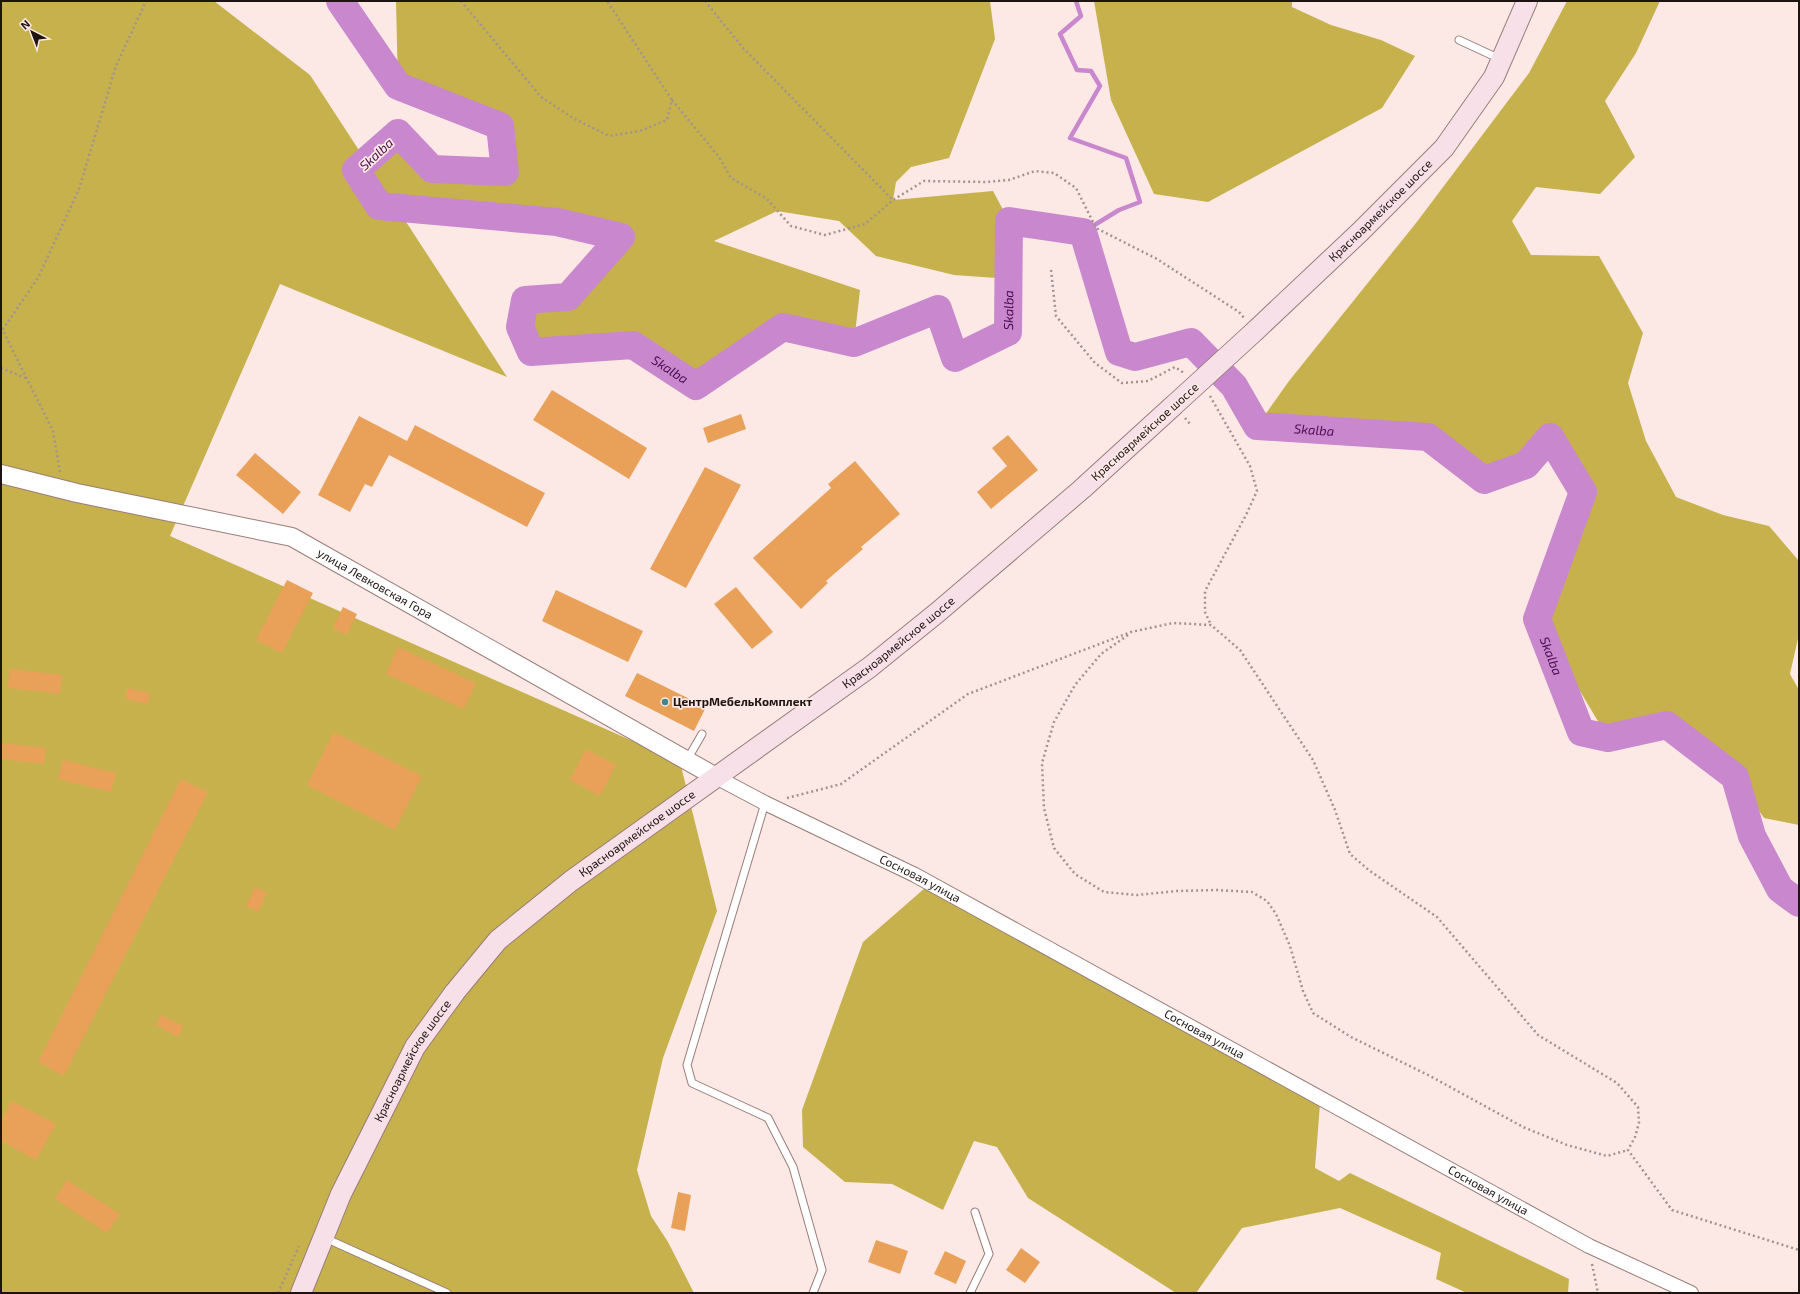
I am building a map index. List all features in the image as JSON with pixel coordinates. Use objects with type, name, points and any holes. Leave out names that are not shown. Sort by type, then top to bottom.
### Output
[{"type":"main road","name":"Красноармейское шоссе","points":[[301,1293],[323,1237],[360,1154],[415,1047],[476,965],[498,940],[571,881],[870,667],[938,612],[1082,489],[1256,331],[1360,232],[1444,148],[1494,77],[1527,1]]},
{"type":"street","name":"улица Левковская Гора","points":[[1,474],[77,493],[292,537],[716,778]]},
{"type":"street","name":"Сосновая улица","points":[[716,778],[915,875],[1589,1246],[1691,1293]]},
{"type":"lane","points":[[1459,40],[1502,60]]},
{"type":"lane","points":[[686,760],[702,734]]},
{"type":"lane","points":[[765,803],[687,1065],[692,1082],[768,1118],[793,1167],[822,1270],[813,1293]]},
{"type":"lane","points":[[970,1293],[989,1254],[975,1212]]},
{"type":"lane","points":[[323,1237],[447,1293]]},
{"type":"path","points":[[77,493],[59,472],[54,431],[2,328],[38,278],[79,189],[116,66],[146,1]]},
{"type":"path","points":[[460,1],[541,97],[573,118],[609,136],[640,131],[667,120],[672,100]]},
{"type":"path","points":[[607,1],[672,100],[719,157],[730,178],[766,198],[791,226],[826,235],[865,224],[893,200],[924,181],[986,182],[1009,180],[1035,171],[1054,173],[1076,188],[1092,223],[1096,228],[1157,259],[1239,312]]},
{"type":"path","points":[[705,1],[743,48],[893,200]]},
{"type":"path","points":[[1051,270],[1056,316],[1095,363],[1122,383],[1148,380],[1175,367],[1187,375]]},
{"type":"path","points":[[1,368],[28,379]]},
{"type":"path","points":[[1131,632],[1101,654],[1075,685],[1054,722],[1042,763],[1044,808],[1054,848],[1075,874],[1104,892],[1131,894],[1216,890],[1252,892],[1267,901],[1276,914],[1290,946],[1303,991],[1313,1013],[1351,1037],[1430,1076],[1523,1127],[1567,1145],[1608,1156],[1628,1150],[1635,1137],[1639,1122],[1638,1107],[1617,1083],[1538,1035],[1437,917],[1370,871],[1350,854],[1335,810],[1313,760],[1240,650],[1210,625],[1205,612],[1205,591],[1246,515],[1257,491],[1250,466],[1208,394]]},
{"type":"path","points":[[765,803],[840,784],[968,694],[1131,632],[1173,622],[1210,625]]},
{"type":"path","points":[[1628,1150],[1672,1210],[1799,1250]]},
{"type":"path","points":[[1589,1246],[1598,1293]]},
{"type":"shaded area","points":[[1,1],[214,1],[310,75],[366,161],[398,133],[432,169],[505,172],[500,126],[398,86],[396,1],[990,1],[995,39],[949,158],[911,167],[896,182],[893,200],[993,191],[1009,221],[996,278],[954,275],[876,256],[839,221],[777,211],[714,241],[860,290],[854,343],[783,327],[696,386],[633,345],[531,352],[520,327],[525,300],[568,297],[621,237],[557,222],[397,208],[507,377],[280,284],[170,536],[680,762],[717,911],[663,1058],[637,1170],[651,1216],[668,1242],[694,1293],[1,1293]]},
{"type":"shaded area","points":[[1094,1],[1292,1],[1292,7],[1331,25],[1381,40],[1415,56],[1382,108],[1208,202],[1154,194],[1111,100]]},
{"type":"shaded area","points":[[1567,1],[1660,1],[1636,53],[1605,101],[1635,157],[1600,194],[1536,187],[1512,221],[1531,255],[1599,256],[1643,333],[1628,383],[1646,441],[1676,497],[1723,515],[1769,526],[1799,561],[1799,634],[1790,674],[1799,690],[1799,825],[1764,818],[1735,777],[1667,725],[1608,738],[1537,619],[1582,492],[1550,438],[1526,465],[1484,480],[1428,437],[1257,426],[1289,381],[1416,223],[1529,73]]},
{"type":"shaded area","points":[[925,888],[1320,1104],[1315,1168],[1339,1181],[1350,1173],[1569,1279],[1568,1293],[1467,1293],[1436,1279],[1441,1253],[1340,1208],[1242,1228],[1196,1293],[1176,1293],[1028,1198],[997,1147],[974,1141],[943,1210],[892,1184],[845,1182],[803,1147],[802,1110],[863,942]]},
{"type":"building","points":[[552,390],[647,448],[629,479],[533,420]]},
{"type":"building","points":[[741,414],[746,429],[708,443],[703,428]]},
{"type":"building","points":[[359,416],[407,441],[415,425],[545,493],[527,527],[389,455],[372,487],[365,484],[350,512],[318,495]]},
{"type":"building","points":[[1008,435],[1038,470],[991,509],[977,492],[1007,466],[992,448]]},
{"type":"building","points":[[255,453],[301,492],[283,514],[236,475]]},
{"type":"building","points":[[855,461],[900,514],[861,547],[863,549],[826,581],[828,583],[801,609],[753,558],[831,488],[828,484]]},
{"type":"building","points":[[705,467],[741,485],[686,588],[650,569]]},
{"type":"building","points":[[287,580],[313,593],[282,653],[256,640]]},
{"type":"building","points":[[736,587],[773,632],[752,649],[714,604]]},
{"type":"building","points":[[556,590],[643,631],[628,662],[542,621]]},
{"type":"building","points":[[343,607],[357,614],[347,635],[333,628]]},
{"type":"building","points":[[398,647],[476,683],[464,709],[386,674]]},
{"type":"building","points":[[10,669],[62,675],[60,694],[8,688]]},
{"type":"building","name":"ЦентрМебельКомплект","points":[[637,673],[706,707],[694,731],[625,696]]},
{"type":"building","points":[[128,688],[150,693],[148,704],[125,699]]},
{"type":"building","points":[[334,732],[422,776],[395,830],[307,785]]},
{"type":"building","points":[[1,743],[46,748],[44,764],[1,759]]},
{"type":"building","points":[[586,749],[616,765],[600,796],[570,780]]},
{"type":"building","points":[[63,760],[116,773],[111,792],[58,779]]},
{"type":"building","points":[[181,779],[208,792],[64,1076],[38,1062]]},
{"type":"building","points":[[255,887],[267,893],[258,912],[246,906]]},
{"type":"building","points":[[161,1015],[183,1026],[178,1037],[156,1025]]},
{"type":"building","points":[[12,1101],[56,1124],[36,1160],[1,1141],[1,1120]]},
{"type":"building","points":[[67,1180],[120,1214],[107,1233],[55,1199]]},
{"type":"building","points":[[678,1192],[691,1195],[685,1231],[671,1228]]},
{"type":"building","points":[[876,1240],[908,1251],[900,1274],[868,1262]]},
{"type":"building","points":[[1021,1248],[1040,1262],[1025,1283],[1006,1270]]},
{"type":"building","points":[[945,1251],[966,1261],[956,1284],[934,1274]]},
{"type":"waterway","name":"Skalba","points":[[340,1],[398,86],[500,126],[505,172],[432,169],[398,133],[356,170],[379,206],[557,222],[621,237],[568,297],[525,300],[520,327],[531,352],[633,345],[696,386],[783,327],[854,343],[938,309],[955,358],[1008,332],[1009,221],[1083,232],[1119,352],[1135,357],[1191,342],[1234,386],[1257,426],[1428,437],[1484,480],[1526,465],[1550,437],[1583,492],[1537,619],[1581,732],[1608,738],[1667,725],[1735,777],[1752,836],[1780,889],[1799,903]]},
{"type":"waterway","points":[[1076,1],[1081,16],[1060,34],[1077,70],[1091,71],[1100,86],[1070,138],[1126,158],[1140,202],[1119,210],[1083,232]]},
{"type":"place","name":"ЦентрМебельКомплект","points":[[665,702]]}]
